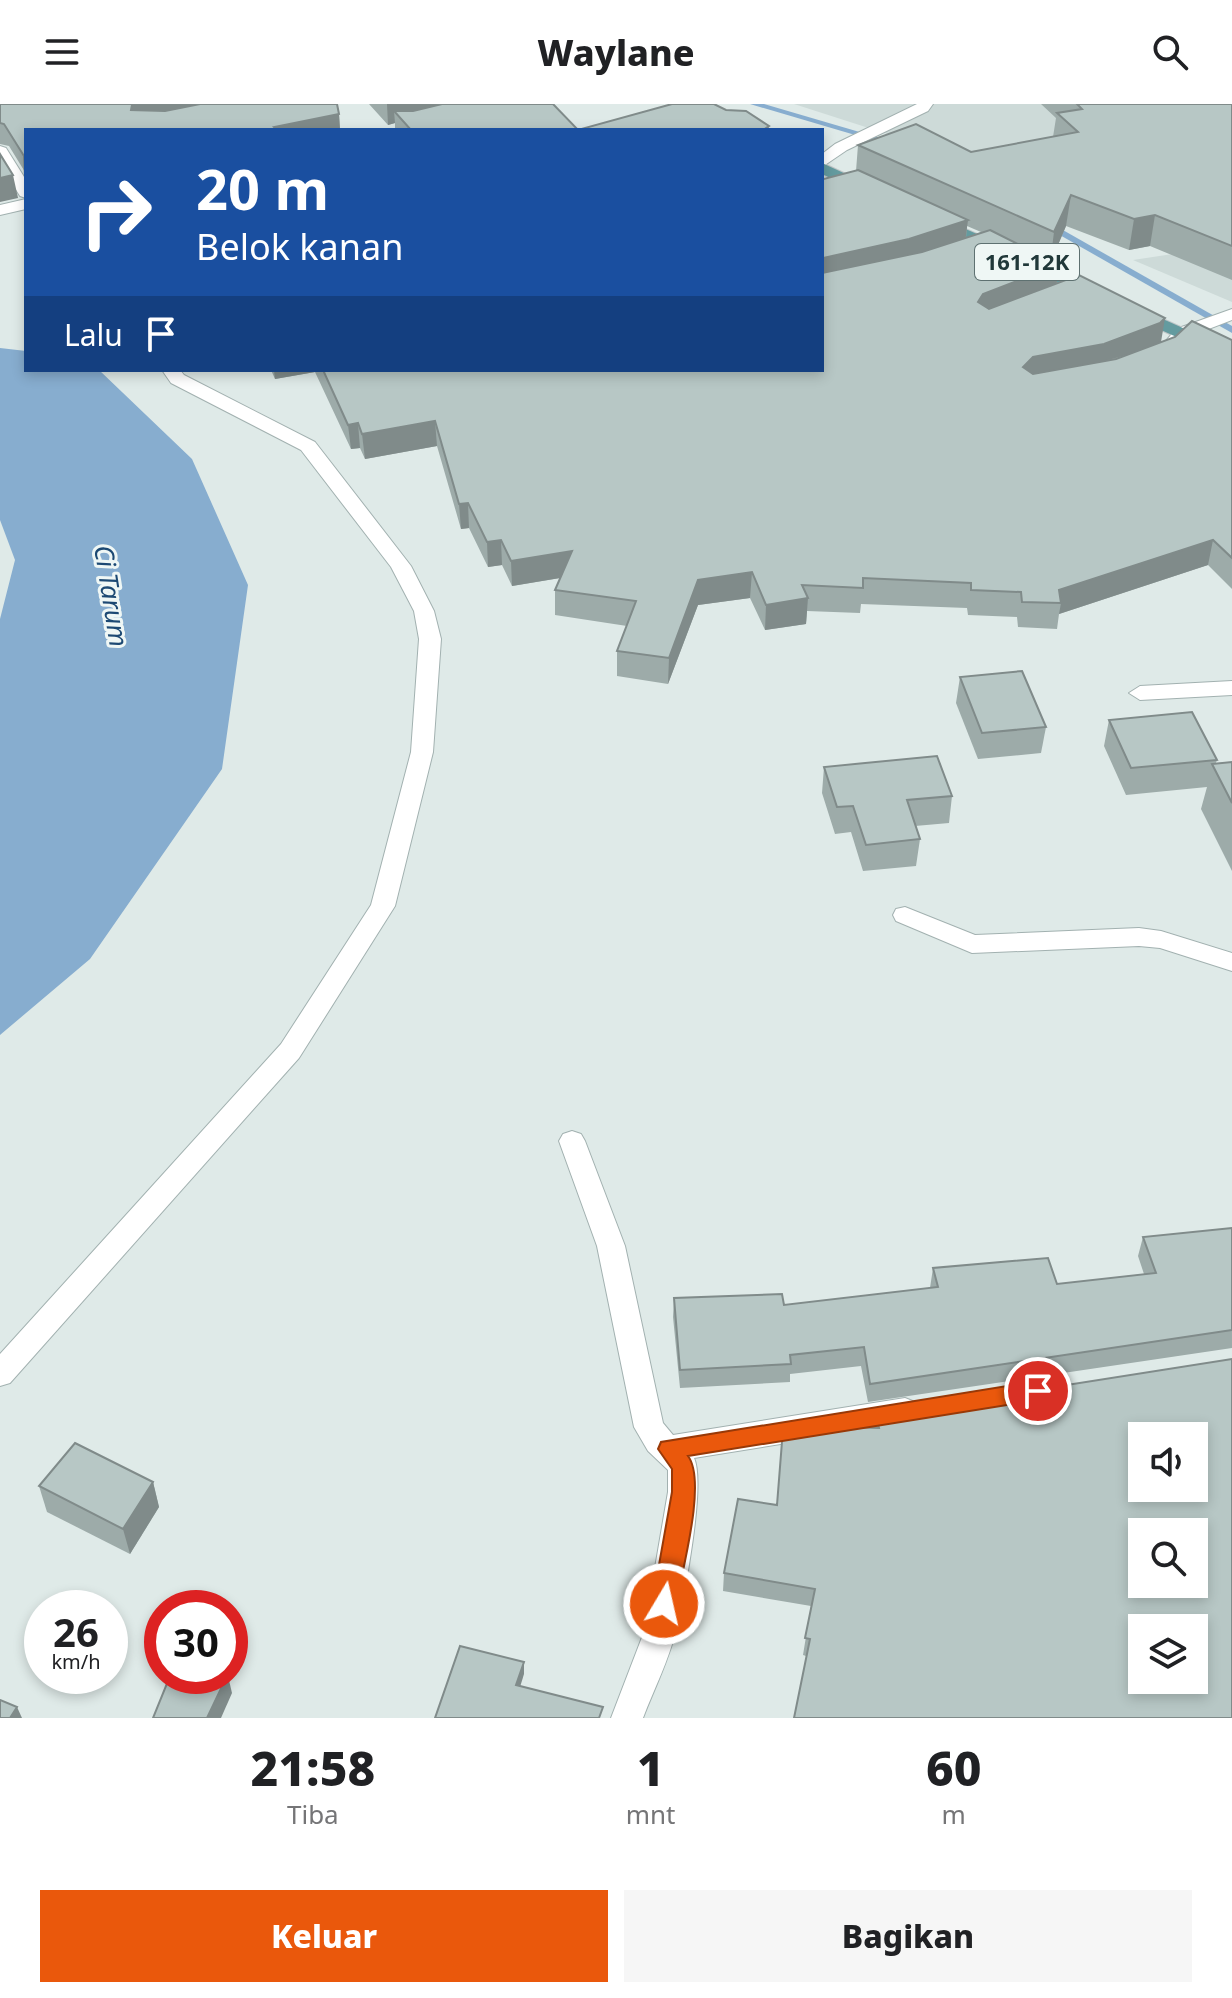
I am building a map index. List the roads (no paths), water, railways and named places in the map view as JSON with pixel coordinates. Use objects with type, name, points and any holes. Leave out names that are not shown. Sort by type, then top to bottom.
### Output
[{"type":"main road","points":[[824,169],[886,198]]},
{"type":"main road","name":"161-12K","points":[[915,211],[1232,357]]},
{"type":"street","points":[[824,160],[841,147],[901,119],[925,104]]},
{"type":"street","points":[[2,154],[24,154]]},
{"type":"street","points":[[2,154],[24,190]]},
{"type":"street","points":[[834,191],[858,185]]},
{"type":"street","points":[[0,210],[24,204]]},
{"type":"street","points":[[957,254],[986,244]]},
{"type":"street","points":[[1058,296],[1081,287]]},
{"type":"street","points":[[1163,354],[1182,333],[1230,315]]},
{"type":"street","points":[[0,1374],[290,1051],[383,906],[422,752],[430,639],[424,611],[401,566],[308,446],[177,379],[172,372]]},
{"type":"street","points":[[1140,693],[1232,688]]},
{"type":"street","points":[[905,915],[972,944],[1139,937],[1161,940],[1232,962]]},
{"type":"street","points":[[572,1141],[611,1246],[649,1427],[683,1467],[683,1492],[660,1632],[627,1718]]},
{"type":"street","points":[[669,1449],[939,1406]]},
{"type":"water","name":"Ci Tarum","points":[[0,348],[24,351],[24,372],[101,372],[192,459],[248,585],[222,769],[90,959],[0,1035],[0,619],[15,560],[0,520]]},
{"type":"waterway","points":[[754,104],[892,143]]},
{"type":"waterway","points":[[1047,224],[1232,330]]}]
